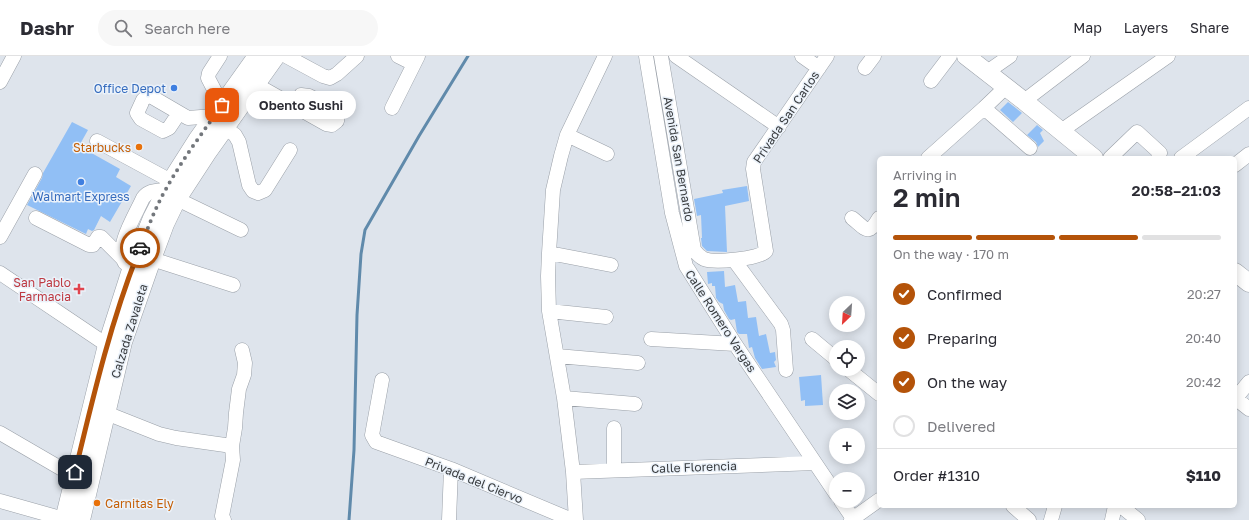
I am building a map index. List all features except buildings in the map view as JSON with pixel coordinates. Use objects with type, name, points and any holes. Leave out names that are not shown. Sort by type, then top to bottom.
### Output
[{"type":"main road","name":"Calzada Zavaleta","points":[[70,520],[74,476],[126,264],[152,218],[220,116],[255,56]]},
{"type":"main road","name":"Calzada Zavaleta","points":[[70,520],[106,413],[123,342],[152,259],[171,190],[197,140],[220,116],[258,81],[276,56]]},
{"type":"main road","points":[[966,56],[1062,131],[1090,156]]},
{"type":"street","points":[[0,82],[14,56]]},
{"type":"street","points":[[220,56],[209,73],[208,78],[220,116],[239,142],[249,185],[253,191],[258,193],[264,190],[290,150]]},
{"type":"street","points":[[286,56],[323,76],[330,78],[337,74],[357,56]]},
{"type":"street","points":[[392,108],[416,60],[398,56]]},
{"type":"street","points":[[576,520],[573,472],[564,398],[549,311],[549,253],[553,190],[568,135],[605,56]]},
{"type":"street","name":"Calle Romero Vargas","points":[[646,56],[672,213],[684,261],[689,272],[735,344],[829,484]]},
{"type":"street","name":"Avenida San Bernardo","points":[[661,56],[694,250],[703,259],[734,260]]},
{"type":"street","points":[[676,56],[779,127]]},
{"type":"street","points":[[802,56],[819,68]]},
{"type":"street","name":"Privada San Carlos","points":[[734,260],[761,255],[766,251],[753,169],[754,162],[827,56]]},
{"type":"street","points":[[866,68],[874,56]]},
{"type":"street","points":[[931,81],[950,56]]},
{"type":"street","points":[[987,72],[1010,56]]},
{"type":"street","points":[[1024,101],[1083,56]]},
{"type":"street","points":[[1062,131],[1168,56]]},
{"type":"street","points":[[258,81],[296,103]]},
{"type":"street","points":[[930,156],[1006,87]]},
{"type":"street","points":[[984,108],[1030,148]]},
{"type":"street","points":[[1184,156],[1249,108]]},
{"type":"street","points":[[197,140],[184,115],[220,116]]},
{"type":"street","points":[[1112,156],[1137,132],[1160,153],[1159,156]]},
{"type":"street","points":[[568,135],[608,154]]},
{"type":"street","points":[[97,141],[171,190],[241,230]]},
{"type":"street","points":[[1237,163],[1249,154]]},
{"type":"street","points":[[0,237],[35,174]]},
{"type":"street","points":[[36,218],[89,245],[93,244],[98,237],[101,237],[126,264]]},
{"type":"street","points":[[852,218],[866,229],[870,230],[877,221]]},
{"type":"street","points":[[549,253],[611,265]]},
{"type":"street","points":[[152,259],[233,285]]},
{"type":"street","points":[[734,260],[781,324],[783,330],[786,370]]},
{"type":"street","points":[[0,273],[107,344]]},
{"type":"street","points":[[549,311],[606,317]]},
{"type":"street","points":[[651,339],[735,344]]},
{"type":"street","points":[[812,339],[829,353]]},
{"type":"street","points":[[224,520],[222,516],[233,460],[232,446],[239,389],[244,375],[245,363],[242,350]]},
{"type":"street","points":[[557,356],[638,363]]},
{"type":"street","points":[[857,376],[877,392]]},
{"type":"street","name":"Privada del Ciervo","points":[[382,380],[372,435],[376,442],[451,469],[572,520]]},
{"type":"street","points":[[1237,396],[1249,382]]},
{"type":"street","points":[[564,398],[635,404]]},
{"type":"street","points":[[1237,400],[1249,409]]},
{"type":"street","points":[[106,413],[159,434],[232,446]]},
{"type":"street","points":[[614,428],[614,470]]},
{"type":"street","points":[[0,433],[74,476]]},
{"type":"street","name":"Calle Florencia","points":[[573,472],[815,463]]},
{"type":"street","points":[[449,520],[451,469]]},
{"type":"street","points":[[0,501],[70,520]]},
{"type":"street","points":[[845,508],[853,520],[877,502]]},
{"type":"street","points":[[1015,508],[1029,520]]},
{"type":"street","points":[[1051,520],[1054,508]]},
{"type":"street","points":[[1112,520],[1115,508]]},
{"type":"street","points":[[1123,508],[1138,520]]},
{"type":"waterway","points":[[349,520],[354,450],[357,315],[361,254],[365,230],[419,136],[468,56]]},
{"type":"way so far","points":[[140,248],[152,218],[170,181],[222,105]]},
{"type":"place","name":"Office Depot","points":[[174,88]]},
{"type":"place","name":"Obento Sushi","points":[[222,105]]},
{"type":"place","name":"Starbucks","points":[[139,147]]},
{"type":"place","name":"Walmart Express","points":[[81,182]]},
{"type":"place","name":"San Pablo Farmacia","points":[[79,289]]},
{"type":"place","name":"Carnitas Ely","points":[[97,503]]},
{"type":"route","points":[[75,472],[108,339],[140,248]]}]
